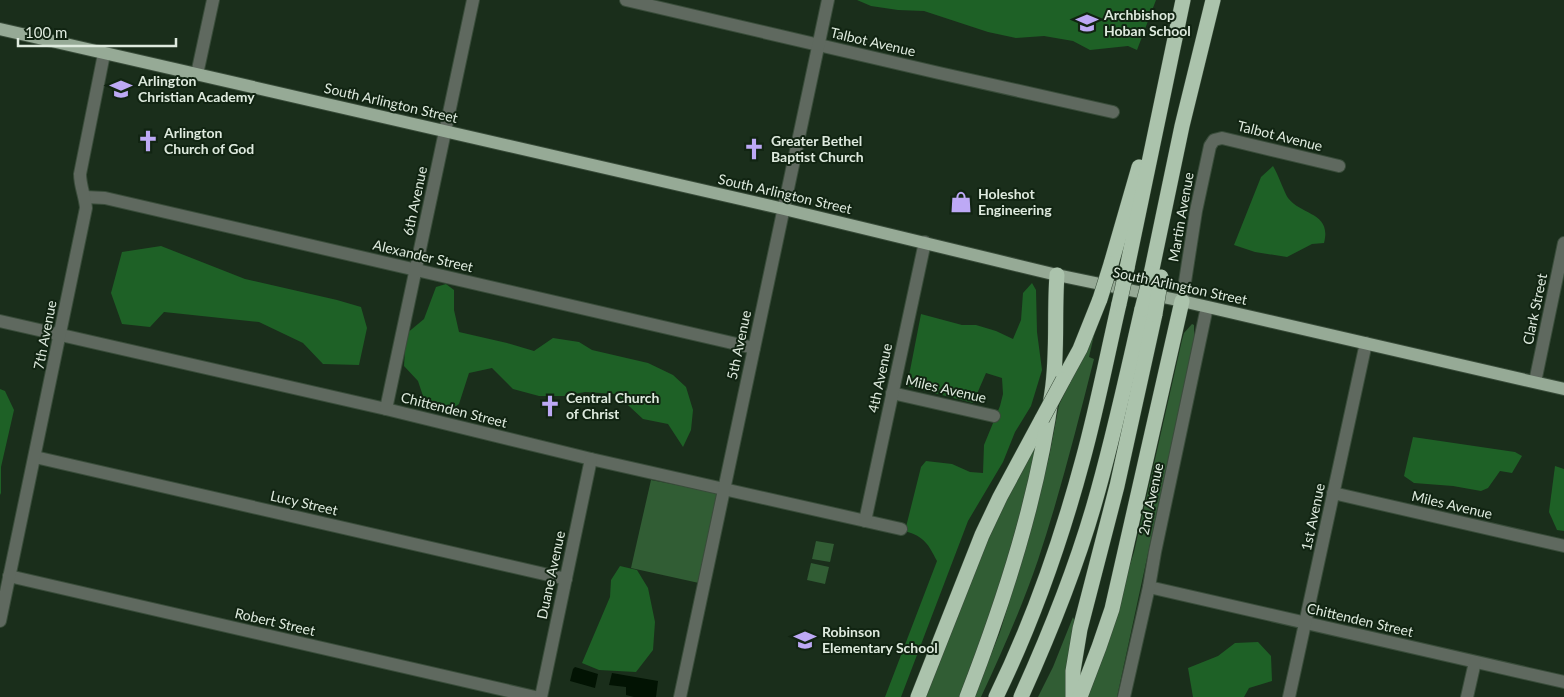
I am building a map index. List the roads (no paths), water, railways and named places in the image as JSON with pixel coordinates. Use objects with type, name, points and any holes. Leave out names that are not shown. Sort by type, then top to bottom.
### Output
[{"type":"highway","points":[[996,697],[1034,610],[1054,555],[1084,458],[1127,268],[1183,0]]},
{"type":"highway","points":[[1075,695],[1073,671],[1080,629],[1117,486],[1182,126],[1213,0]]},
{"type":"highway","points":[[918,697],[982,535],[1000,497],[1080,349],[1100,299],[1171,55]]},
{"type":"highway","points":[[967,697],[991,634],[1016,558],[1044,446],[1053,390],[1056,353],[1057,275]]},
{"type":"highway","points":[[1075,695],[1091,672],[1112,609],[1182,301]]},
{"type":"highway","points":[[1021,697],[1059,608],[1094,507],[1148,312]]},
{"type":"main road","name":"South Arlington Street","points":[[0,29],[445,130],[925,242],[1057,275],[1182,301],[1564,388]]},
{"type":"street","points":[[197,74],[213,0]]},
{"type":"street","name":"6th Avenue","points":[[386,409],[472,0]]},
{"type":"street","name":"Talbot Avenue","points":[[626,0],[1113,112]]},
{"type":"street","name":"5th Avenue","points":[[680,697],[828,0]]},
{"type":"street","name":"7th Avenue","points":[[0,621],[86,208],[80,174],[104,54]]},
{"type":"street","name":"Talbot Avenue","points":[[1214,140],[1222,138],[1339,166]]},
{"type":"street","name":"Martin Avenue","points":[[1182,301],[1196,211],[1210,146],[1214,140]]},
{"type":"street","name":"Alexander Street","points":[[85,196],[102,198],[754,348]]},
{"type":"street","name":"4th Avenue","points":[[865,521],[925,242]]},
{"type":"street","name":"Clark Street","points":[[1535,382],[1564,243]]},
{"type":"street","name":"2nd Avenue","points":[[1124,697],[1149,587],[1207,307]]},
{"type":"street","name":"Chittenden Street","points":[[0,320],[386,409],[591,459],[901,529]]},
{"type":"street","name":"1st Avenue","points":[[1289,697],[1366,343]]},
{"type":"street","name":"Miles Avenue","points":[[892,393],[994,416]]},
{"type":"street","name":"Lucy Street","points":[[35,457],[566,579]]},
{"type":"street","name":"Duane Avenue","points":[[541,697],[591,459]]},
{"type":"street","name":"Miles Avenue","points":[[1333,493],[1564,546]]},
{"type":"street","name":"Robert Street","points":[[9,576],[535,697]]},
{"type":"street","name":"Chittenden Street","points":[[1149,587],[1564,682]]},
{"type":"street","points":[[1467,697],[1475,662]]},
{"type":"place","name":"Archbishop Hoban School","points":[[1087,23]]},
{"type":"place","name":"Arlington Christian Academy","points":[[121,89]]},
{"type":"place","name":"Arlington Church of God","points":[[148,141]]},
{"type":"place","name":"Greater Bethel Baptist Church","points":[[754,149]]},
{"type":"place","name":"Holeshot Engineering","points":[[961,202]]},
{"type":"place","name":"Central Church of Christ","points":[[550,406]]},
{"type":"place","name":"Robinson Elementary School","points":[[805,640]]}]
